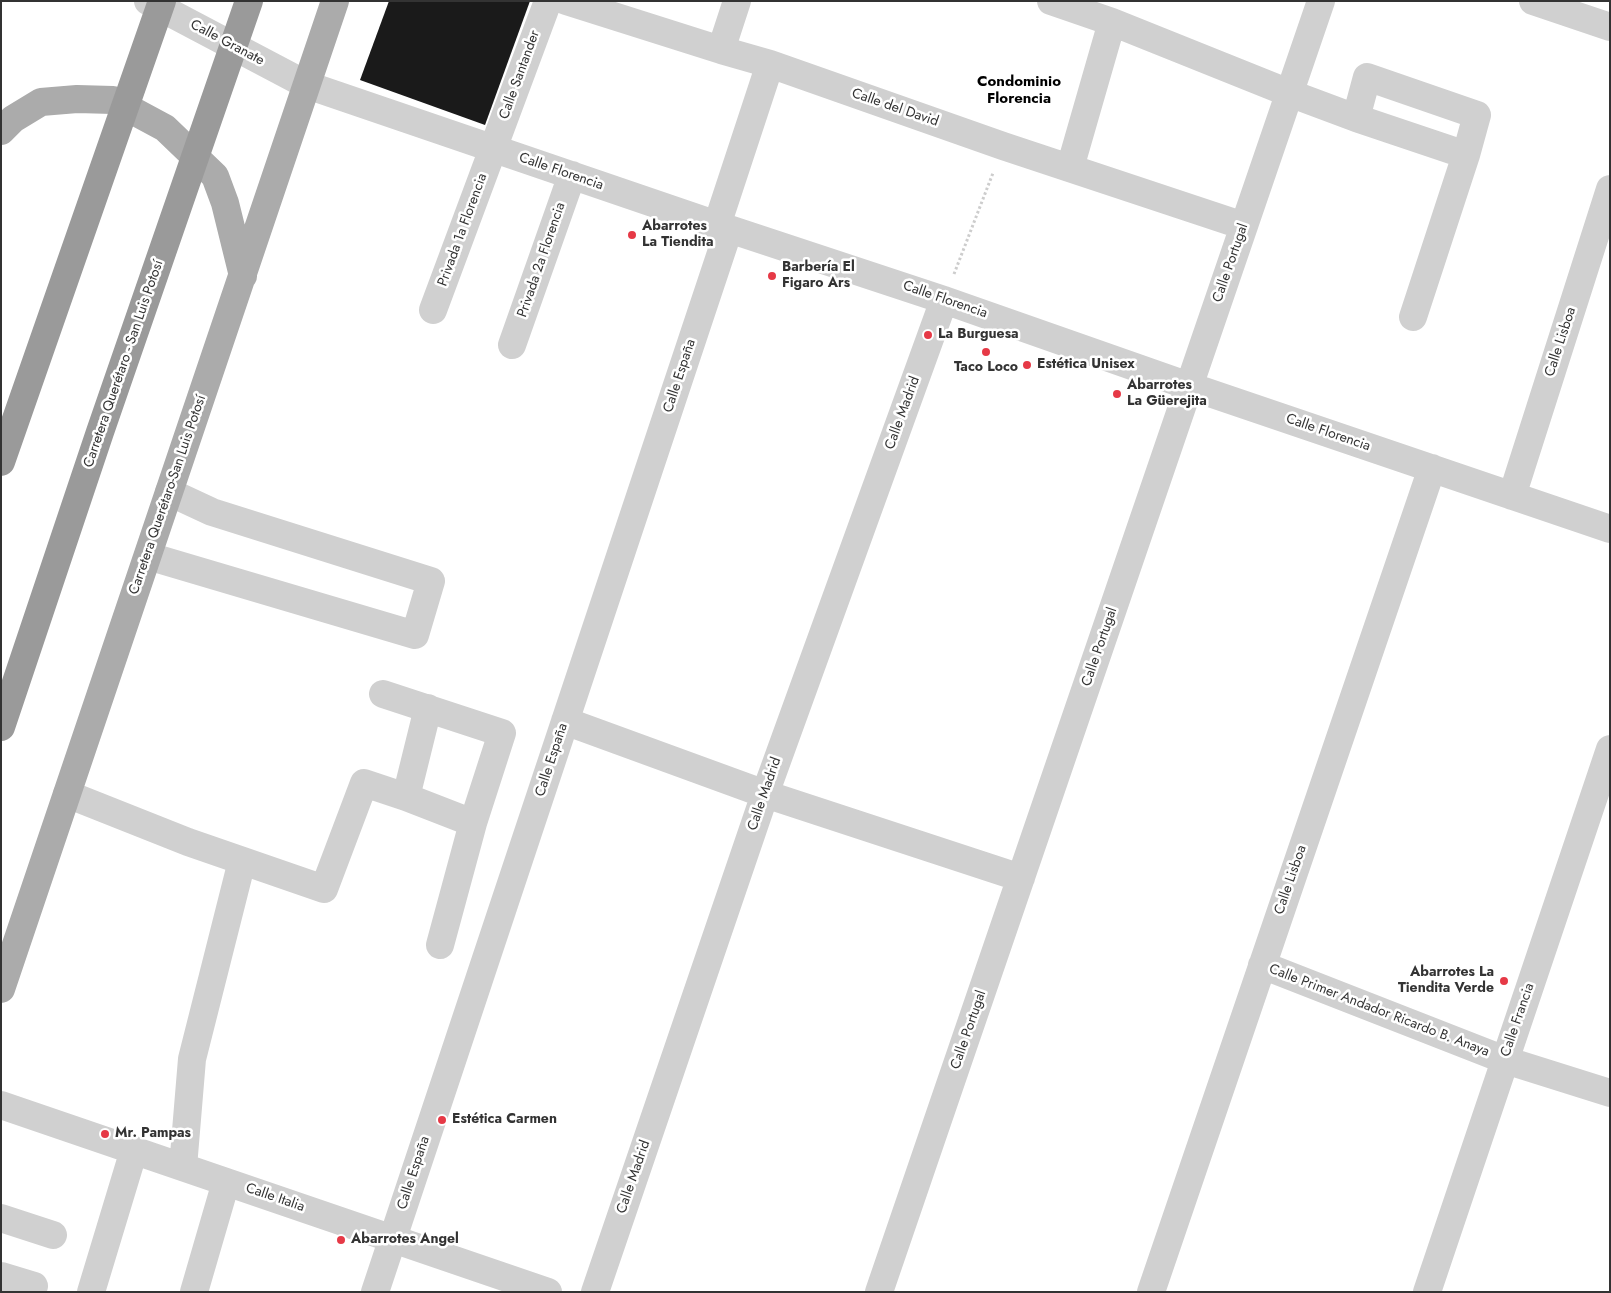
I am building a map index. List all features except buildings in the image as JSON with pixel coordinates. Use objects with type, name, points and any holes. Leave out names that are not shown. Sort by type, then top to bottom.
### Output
[{"type":"highway","points":[[1,462],[162,1]]},
{"type":"highway","name":"Carretera Querétaro - San Luis Potosí","points":[[1,727],[100,432],[249,1]]},
{"type":"main road","name":"Carretera Querétaro-San Luis Potosí","points":[[1,989],[336,1]]},
{"type":"main road","points":[[1,131],[13,119],[41,102],[77,99],[113,100],[164,128],[215,176],[225,203],[243,276]]},
{"type":"street","name":"Calle Granate","points":[[148,1],[307,86]]},
{"type":"street","name":"Calle Santander","points":[[493,149],[548,1]]},
{"type":"street","name":"Calle del David","points":[[566,1],[770,64],[1003,146],[1244,226]]},
{"type":"street","points":[[721,50],[738,1]]},
{"type":"street","points":[[1051,1],[1112,22],[1356,118],[1466,155]]},
{"type":"street","name":"Calle Portugal","points":[[879,1292],[1321,1]]},
{"type":"street","points":[[1533,1],[1610,27]]},
{"type":"street","points":[[1070,168],[1112,22]]},
{"type":"street","name":"Calle España","points":[[375,1292],[565,721],[723,227],[770,64]]},
{"type":"street","points":[[1356,118],[1368,77],[1477,115],[1466,155],[1413,317]]},
{"type":"street","name":"Calle Florencia","points":[[307,86],[944,300],[1189,386],[1610,529]]},
{"type":"street","name":"Privada 1a Florencia","points":[[433,310],[493,149]]},
{"type":"street","name":"Privada 2a Florencia","points":[[512,345],[572,175]]},
{"type":"street","name":"Calle Lisboa","points":[[1512,496],[1610,189]]},
{"type":"street","name":"Calle Madrid","points":[[595,1292],[765,794],[944,300]]},
{"type":"street","name":"Calle Lisboa","points":[[1151,1292],[1432,468]]},
{"type":"street","points":[[148,556],[415,635],[431,581],[212,512],[169,492]]},
{"type":"street","points":[[384,694],[502,733],[473,823],[440,945]]},
{"type":"street","points":[[406,797],[428,708]]},
{"type":"street","points":[[565,721],[765,794],[1021,878]]},
{"type":"street","name":"Calle Francia","points":[[1427,1292],[1610,749]]},
{"type":"street","points":[[67,794],[188,842],[324,889],[364,783],[473,823]]},
{"type":"street","points":[[183,1167],[192,1059],[242,861]]},
{"type":"street","name":"Calle Primer Andador Ricardo B. Anaya","points":[[1262,965],[1505,1060],[1610,1093]]},
{"type":"street","name":"Calle Italia","points":[[1,1105],[548,1292]]},
{"type":"street","points":[[91,1292],[134,1150]]},
{"type":"street","points":[[194,1292],[226,1182]]},
{"type":"street","points":[[1,1218],[53,1235]]},
{"type":"street","points":[[1,1276],[34,1286]]},
{"type":"path","points":[[944,300],[1003,146]]},
{"type":"place","name":"Abarrotes La Tiendita","points":[[632,235]]},
{"type":"place","name":"Barbería El Figaro Ars","points":[[772,276]]},
{"type":"place","name":"La Burguesa","points":[[928,335]]},
{"type":"place","name":"Taco Loco","points":[[986,352]]},
{"type":"place","name":"Estética Unisex","points":[[1027,365]]},
{"type":"place","name":"Abarrotes La Güerejita","points":[[1117,394]]},
{"type":"place","name":"Abarrotes La Tiendita Verde","points":[[1504,981]]},
{"type":"place","name":"Estética Carmen","points":[[442,1120]]},
{"type":"place","name":"Mr. Pampas","points":[[105,1134]]},
{"type":"place","name":"Abarrotes Angel","points":[[341,1240]]},
{"type":"district","name":"Condominio Florencia","points":[[1019,90]]}]
